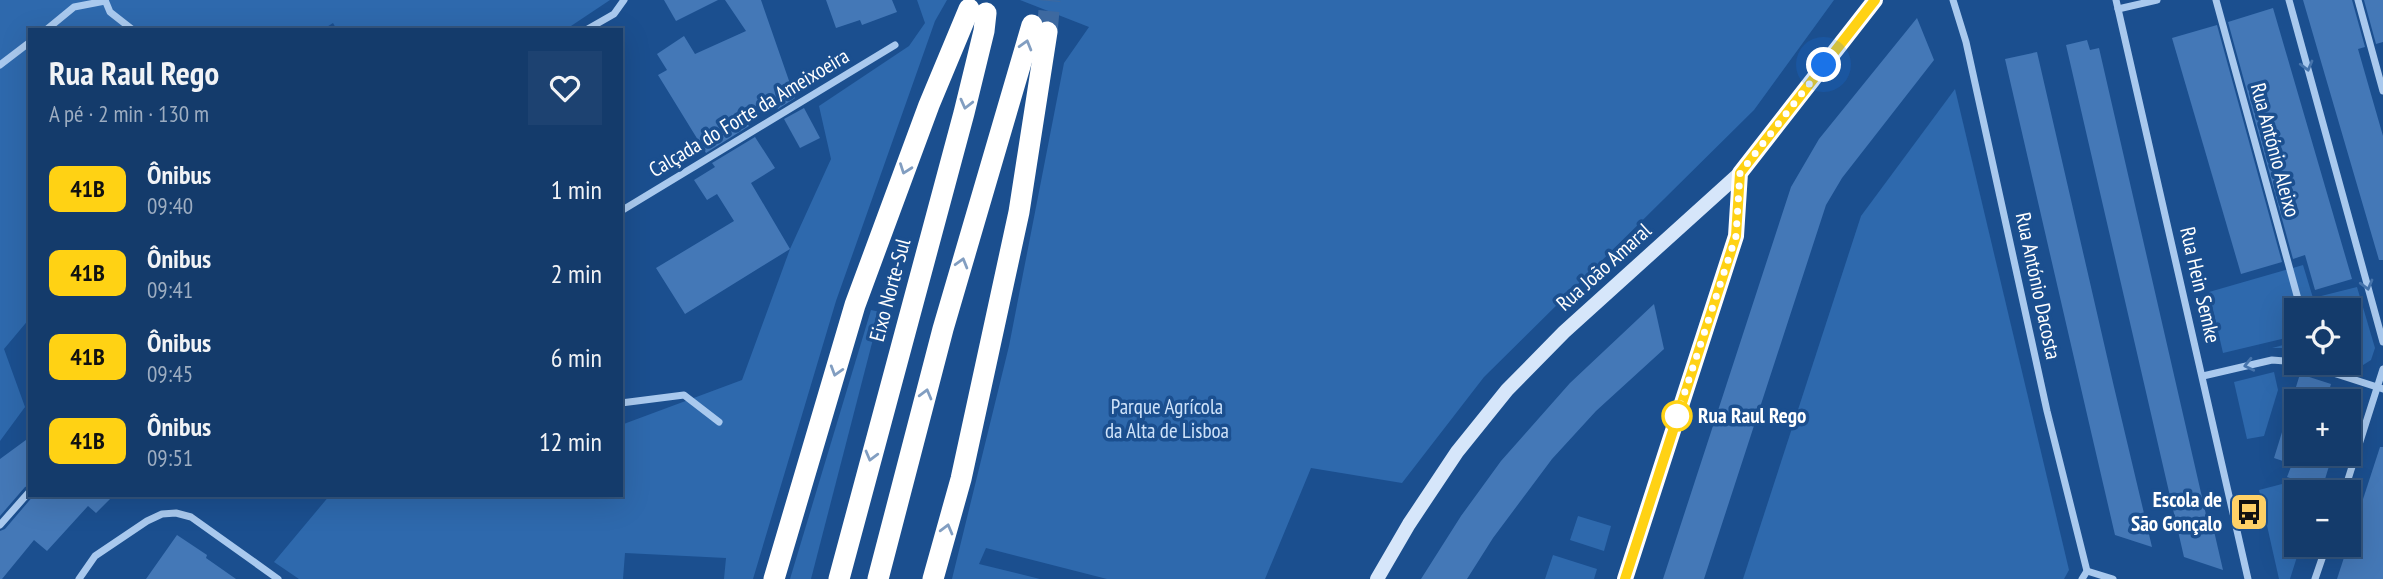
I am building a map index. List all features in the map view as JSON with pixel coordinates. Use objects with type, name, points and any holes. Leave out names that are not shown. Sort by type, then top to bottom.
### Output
[{"type":"highway","name":"Eixo Norte-Sul","points":[[774,579],[855,306],[929,105],[978,11],[985,31],[839,579]]},
{"type":"highway","points":[[878,579],[943,329],[1040,28],[1019,212],[961,479],[933,579]]},
{"type":"street","points":[[48,28],[74,7],[105,0],[110,12],[130,28]]},
{"type":"street","points":[[590,28],[614,14],[624,0]]},
{"type":"street","name":"Rua João Amaral","points":[[1377,579],[1409,524],[1457,452],[1507,390],[1564,332],[1740,173],[1875,0]]},
{"type":"street","name":"Rua António Dacosta","points":[[1953,0],[1966,42],[2047,411],[2087,570]]},
{"type":"street","points":[[2117,4],[2157,0]]},
{"type":"street","name":"Rua António Aleixo","points":[[2216,0],[2298,298]]},
{"type":"street","points":[[2288,0],[2383,342]]},
{"type":"street","points":[[2358,0],[2383,91]]},
{"type":"street","name":"Rua Hein Semke","points":[[2117,4],[2248,579]]},
{"type":"street","points":[[0,65],[28,44]]},
{"type":"street","name":"Calçada do Forte da Ameixoeira","points":[[623,210],[895,45]]},
{"type":"street","points":[[1625,579],[1736,236],[1740,173]]},
{"type":"street","points":[[2203,376],[2272,360],[2284,361]]},
{"type":"street","points":[[2348,480],[2380,388],[2383,369]]},
{"type":"street","points":[[2338,375],[2380,388]]},
{"type":"street","points":[[623,403],[684,395],[719,422]]},
{"type":"street","points":[[0,525],[28,493]]},
{"type":"street","points":[[79,579],[95,556],[147,521],[162,514],[176,513],[191,517],[278,579]]},
{"type":"street","points":[[2315,579],[2323,557]]},
{"type":"street","points":[[2082,579],[2087,570],[2113,579]]},
{"type":"green space","points":[[0,0],[610,0],[568,28],[336,28],[333,23],[325,28],[28,28],[28,320],[4,349],[25,407],[0,441]]},
{"type":"green space","points":[[917,0],[947,0],[935,21],[836,301],[753,579],[724,579],[726,558],[625,553],[623,579],[299,579],[274,562],[328,497],[623,497],[623,424],[742,380],[790,249],[831,159],[819,106],[909,46],[925,23]]},
{"type":"green space","name":"Parque Agrícola da Alta de Lisboa","points":[[1020,0],[1834,0],[1754,110],[1484,377],[1402,483],[1311,468],[1265,579],[1107,579],[986,548],[979,564],[1040,579],[952,579],[1009,346],[1064,63],[1089,27]]},
{"type":"green space","points":[[1955,89],[2069,570],[2064,579],[1743,579],[1861,216]]},
{"type":"green space","points":[[2303,265],[2313,298],[2284,298],[2284,338],[2223,353],[2209,292]]},
{"type":"green space","points":[[2357,287],[2360,298],[2313,298]]},
{"type":"green space","points":[[2361,301],[2375,348],[2371,360],[2361,366]]},
{"type":"green space","points":[[871,310],[880,312],[811,579],[790,579]]},
{"type":"green space","points":[[2274,372],[2278,390],[2264,436],[2247,439],[2234,382]]},
{"type":"green space","points":[[2284,485],[2284,557],[2297,557],[2290,579],[2279,579],[2259,490]]},
{"type":"green space","points":[[1578,516],[1611,526],[1604,551],[1570,540]]},
{"type":"green space","points":[[1553,555],[1597,569],[1594,579],[1545,579]]},
{"type":"building","points":[[664,0],[718,0],[676,21]]},
{"type":"building","points":[[725,0],[761,0],[795,98],[778,109],[776,105],[745,121],[749,126],[706,153],[658,75],[667,70],[657,54],[684,36],[695,54],[746,31]]},
{"type":"building","points":[[826,0],[892,0],[897,12],[862,25],[860,20],[836,28]]},
{"type":"building","points":[[2303,0],[2352,0],[2365,47],[2358,49],[2383,136],[2383,260],[2379,260]]},
{"type":"building","points":[[2364,0],[2383,0],[2383,42],[2376,44]]},
{"type":"building","points":[[2273,8],[2352,279],[2315,290],[2305,255],[2293,259],[2228,22]]},
{"type":"building","points":[[1917,18],[1934,60],[1842,178],[1826,205],[1704,579],[1663,579],[1791,187],[1819,139]]},
{"type":"building","points":[[2217,25],[2282,262],[2241,274],[2172,38]]},
{"type":"building","points":[[2087,40],[2090,50],[2099,48],[2210,532],[2214,531],[2223,570],[2184,557],[2066,45]]},
{"type":"building","points":[[2037,52],[2152,547],[2115,535],[2092,436],[2005,59]]},
{"type":"building","points":[[804,108],[820,138],[800,148],[784,119]]},
{"type":"building","points":[[755,137],[775,168],[751,183],[790,249],[685,314],[656,268],[734,221],[717,194],[707,200],[694,180],[715,167],[712,163]]},
{"type":"building","points":[[1654,304],[1664,349],[1596,411],[1552,459],[1493,538],[1467,579],[1421,579],[1461,516],[1501,461],[1570,383]]},
{"type":"building","points":[[2300,375],[2331,384],[2330,389],[2295,389]]},
{"type":"building","points":[[2284,426],[2284,461],[2274,458]]},
{"type":"building","points":[[28,438],[28,486],[0,516],[0,459]]},
{"type":"building","points":[[2380,447],[2383,447],[2383,579],[2337,579],[2344,557],[2361,557],[2361,505]]},
{"type":"building","points":[[2291,466],[2329,466],[2325,480],[2296,480],[2287,477]]},
{"type":"building","points":[[32,497],[112,497],[96,513],[88,506],[47,551],[34,540],[0,579],[0,531],[5,529]]},
{"type":"building","points":[[177,535],[207,555],[206,558],[236,579],[146,579]]},
{"type":"tunnel","points":[[1047,32],[1050,0]]},
{"type":"bus line","name":"41B","points":[[1625,579],[1736,236],[1740,173],[1875,0]]},
{"type":"place","name":"Rua Raul Rego","points":[[1677,416]]},
{"type":"place","name":"Escola de São Gonçalo","points":[[2249,512]]},
{"type":"route","points":[[1677,416],[1736,236],[1740,173],[1824,65]]}]
